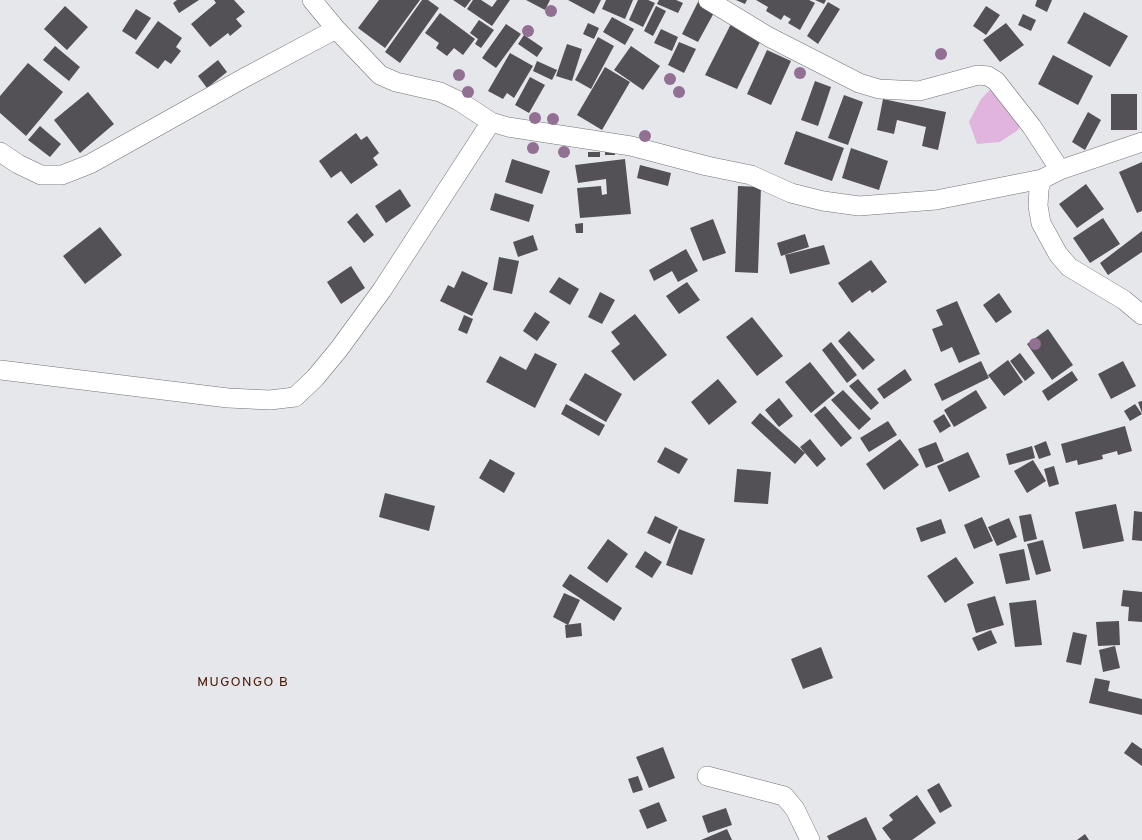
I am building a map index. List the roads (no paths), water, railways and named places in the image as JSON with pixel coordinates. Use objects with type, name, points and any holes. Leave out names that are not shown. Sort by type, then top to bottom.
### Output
[{"type":"street","points":[[312,0],[336,29],[380,74],[396,82],[440,92],[459,101],[491,122],[508,127],[631,146],[707,166],[751,175],[791,193],[823,201],[859,206],[936,200],[1042,179],[1060,170],[1142,142]]},
{"type":"street","points":[[708,0],[776,40],[859,83],[879,89],[919,91],[978,75],[988,76],[996,81],[1032,127],[1060,170]]},
{"type":"street","points":[[0,152],[18,164],[42,174],[62,175],[90,164],[244,78],[336,29]]},
{"type":"street","points":[[0,370],[228,398],[270,400],[295,397],[315,378],[339,349],[382,290],[491,122]]},
{"type":"street","points":[[1042,179],[1039,188],[1038,206],[1042,223],[1058,254],[1069,267],[1124,300],[1142,315]]},
{"type":"street","points":[[707,776],[784,796],[795,809],[810,840]]},
{"type":"district","name":"MUGONGO B","points":[[243,683]]}]
